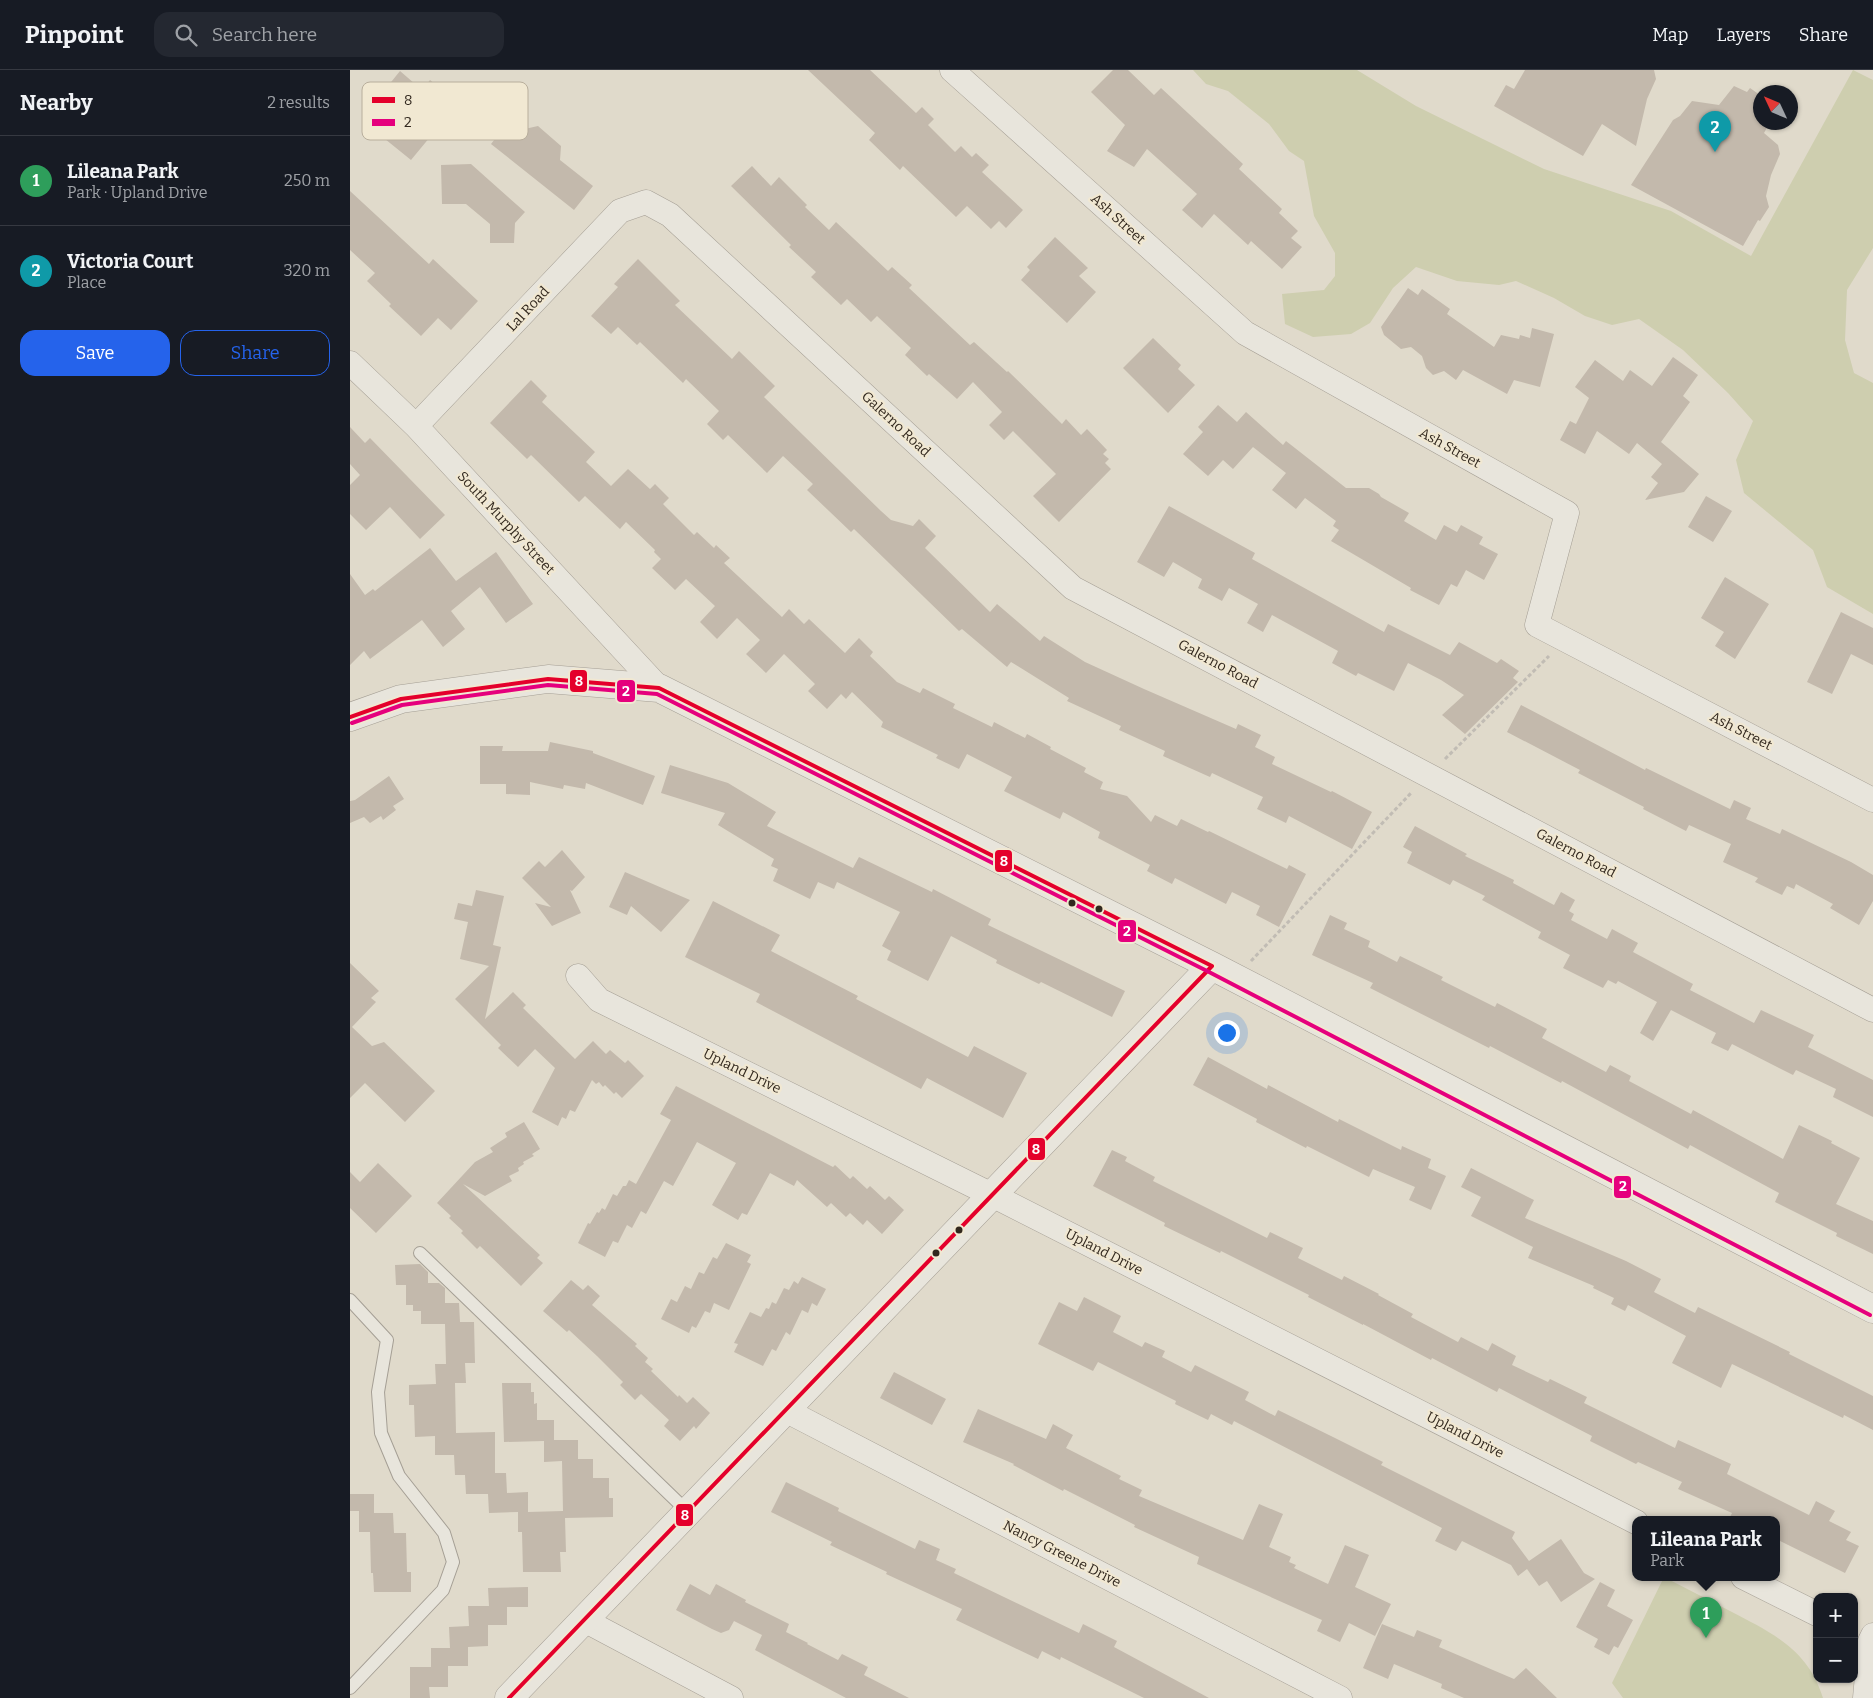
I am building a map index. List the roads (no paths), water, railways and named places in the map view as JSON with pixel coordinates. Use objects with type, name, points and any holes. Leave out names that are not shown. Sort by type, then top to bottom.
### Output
[{"type":"street","name":"Ash Street","points":[[952,70],[1245,333],[1567,513],[1537,625],[1873,800]]},
{"type":"street","name":"Lal Road","points":[[416,426],[620,211],[646,202]]},
{"type":"street","name":"Galerno Road","points":[[646,202],[670,215],[1073,588],[1873,1010]]},
{"type":"street","name":"South Murphy Street","points":[[350,363],[416,426],[659,688]]},
{"type":"street","points":[[350,717],[401,699],[548,679],[659,688],[1224,972],[1873,1309]]},
{"type":"street","points":[[509,1698],[992,1195],[1224,972]]},
{"type":"street","name":"Upland Drive","points":[[578,976],[599,1000],[992,1195],[1632,1520]]},
{"type":"street","name":"Nancy Greene Drive","points":[[785,1410],[1340,1698]]},
{"type":"street","points":[[1751,1581],[1813,1612]]},
{"type":"street","points":[[584,1620],[731,1698]]},
{"type":"street","points":[[1865,1698],[1866,1636]]},
{"type":"lane","points":[[420,1254],[688,1512]]},
{"type":"lane","points":[[350,1300],[387,1340],[378,1392],[381,1433],[399,1476],[444,1533],[453,1562],[443,1590],[350,1688]]},
{"type":"place","name":"Victoria Court","points":[[1715,152]]},
{"type":"place","name":"Lileana Park","points":[[1706,1638]]}]
